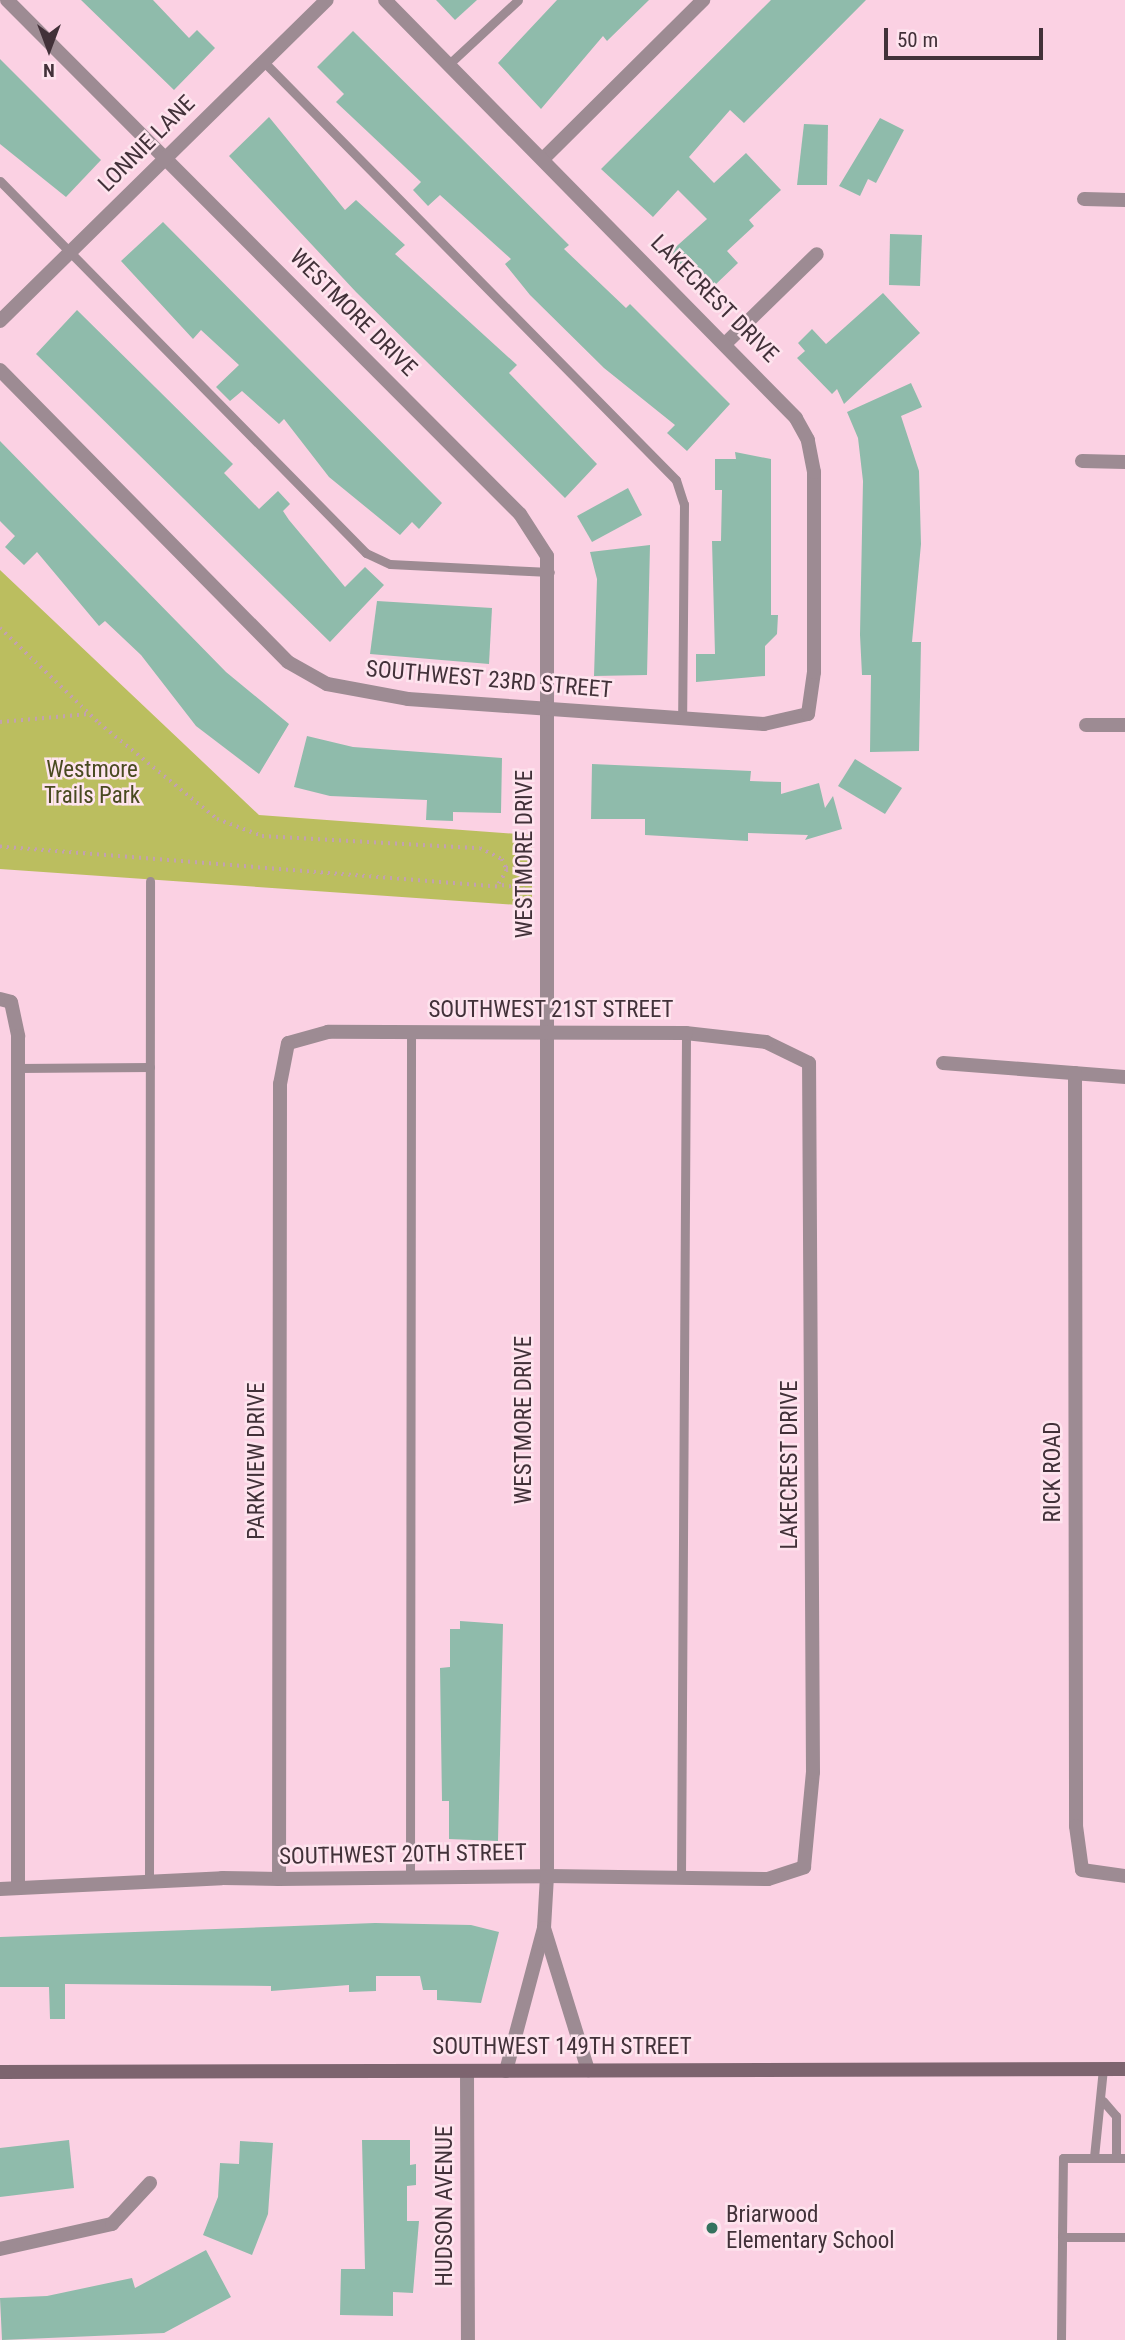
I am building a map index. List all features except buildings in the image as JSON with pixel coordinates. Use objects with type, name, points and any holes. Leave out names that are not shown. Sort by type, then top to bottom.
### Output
[{"type":"street","name":"WESTMORE DRIVE","points":[[7,0],[167,156],[520,514],[537,533],[550,572],[547,709],[547,1876],[544,1928],[506,2071]]},
{"type":"street","name":"LONNIE LANE","points":[[0,321],[327,0]]},
{"type":"street","name":"LAKECREST DRIVE","points":[[385,0],[726,343],[789,410],[811,450],[814,672],[808,714]]},
{"type":"street","points":[[543,159],[703,0]]},
{"type":"street","points":[[1084,199],[1125,200]]},
{"type":"street","points":[[726,343],[817,254]]},
{"type":"street","name":"SOUTHWEST 23RD STREET","points":[[0,370],[308,674],[369,695],[764,724],[808,714]]},
{"type":"street","points":[[1082,461],[1125,462]]},
{"type":"street","points":[[1086,725],[1125,725]]},
{"type":"street","points":[[6,1000],[18,1068],[18,1888]]},
{"type":"street","name":"SOUTHWEST 21ST STREET","points":[[288,1043],[328,1032],[686,1033],[766,1042],[809,1063]]},
{"type":"street","name":"PARKVIEW DRIVE","points":[[279,1879],[280,1084],[288,1043]]},
{"type":"street","name":"LAKECREST DRIVE","points":[[804,1867],[813,1772],[809,1063]]},
{"type":"street","points":[[943,1063],[1125,1077]]},
{"type":"street","name":"RICK ROAD","points":[[1075,1073],[1076,1812],[1082,1870],[1125,1876]]},
{"type":"street","name":"SOUTHWEST 20TH STREET","points":[[0,1889],[149,1881],[410,1877],[768,1879],[804,1867]]},
{"type":"street","name":"WESTMORE DRIVE","points":[[544,1928],[589,2070]]},
{"type":"street","name":"SOUTHWEST 149TH STREET","points":[[0,2072],[1125,2069]]},
{"type":"street","name":"HUDSON AVENUE","points":[[467,2071],[468,2340]]},
{"type":"street","points":[[0,2249],[112,2224],[150,2183]]},
{"type":"lane","points":[[449,64],[518,0]]},
{"type":"lane","points":[[263,61],[676,480],[684,504],[682,718]]},
{"type":"lane","points":[[0,181],[366,553],[390,564],[550,572]]},
{"type":"lane","points":[[149,1881],[150,881]]},
{"type":"lane","points":[[410,1877],[411,1032]]},
{"type":"lane","points":[[681,1878],[686,1033]]},
{"type":"lane","points":[[18,1068],[150,1067]]},
{"type":"lane","points":[[1094,2157],[1093,2115],[1103,2101],[1103,2069]]},
{"type":"lane","points":[[1061,2340],[1063,2158],[1120,2158],[1116,2116],[1103,2101]]},
{"type":"lane","points":[[1062,2237],[1125,2237]]},
{"type":"path","points":[[0,628],[89,714],[196,806],[262,836],[480,848],[506,867],[524,867]]},
{"type":"path","points":[[0,722],[89,714]]},
{"type":"path","points":[[0,847],[500,885],[530,890]]},
{"type":"path","points":[[500,885],[506,867]]},
{"type":"green space","name":"Westmore Trails Park","points":[[0,570],[259,815],[532,835],[532,906],[0,869]]},
{"type":"place","name":"Briarwood Elementary School","points":[[712,2228]]}]
